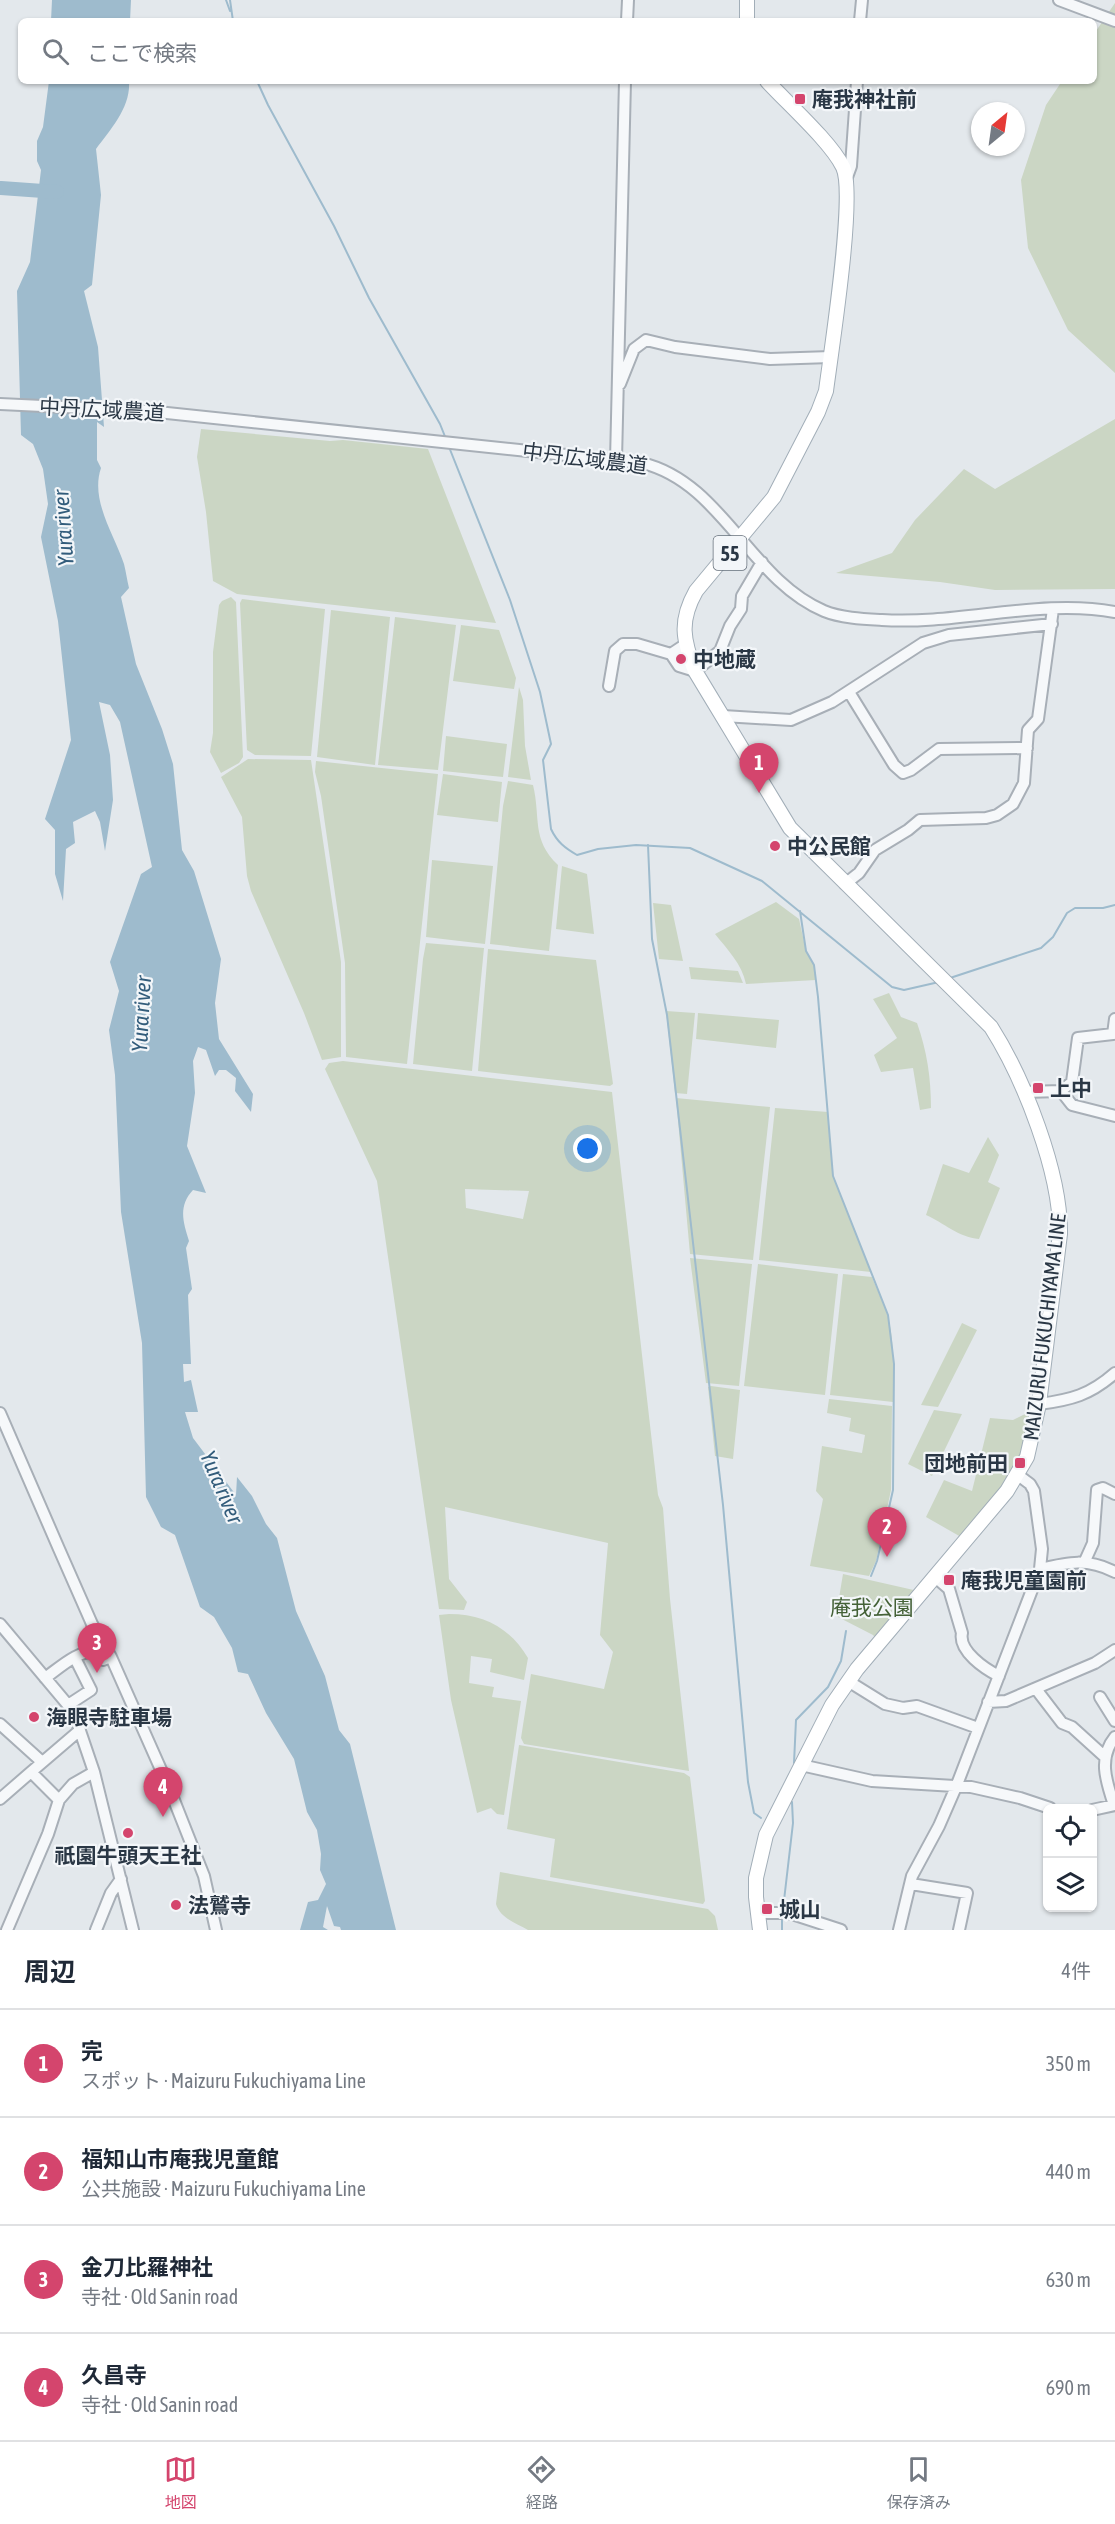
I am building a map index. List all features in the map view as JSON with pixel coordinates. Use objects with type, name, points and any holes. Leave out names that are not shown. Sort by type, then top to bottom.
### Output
[{"type":"main road","points":[[747,0],[747,18]]},
{"type":"main road","points":[[770,84],[828,146],[847,177]]},
{"type":"main road","name":"MAIZURU FUKUCHIYAMA LINE","points":[[760,1930],[756,1878],[766,1834],[832,1705],[848,1681],[1018,1475],[1027,1457],[1039,1404],[1060,1234],[1060,1213],[1053,1175],[1024,1092],[1005,1049],[991,1027],[790,828],[695,671],[686,644],[684,621],[687,606],[696,591],[742,539],[774,497],[818,412],[826,391],[844,229],[847,177]]},
{"type":"street","points":[[627,18],[628,0]]},
{"type":"street","points":[[860,18],[862,0]]},
{"type":"street","points":[[1059,0],[1115,21]]},
{"type":"street","points":[[612,460],[617,392],[625,84]]},
{"type":"street","points":[[847,177],[851,166],[856,84]]},
{"type":"street","points":[[617,392],[634,349],[646,340],[675,347],[770,359],[831,357]]},
{"type":"street","name":"中丹広域農道","points":[[0,404],[148,411],[661,467],[678,477],[697,493],[762,562],[801,597],[824,611],[863,619],[909,622],[1053,609],[1095,608],[1115,612]]},
{"type":"street","points":[[609,686],[615,651],[623,644],[638,644],[671,654],[680,666],[695,671],[720,651],[730,626],[741,609],[742,596],[762,562]]},
{"type":"street","points":[[845,884],[860,873],[874,850],[908,830],[920,820],[987,818],[997,815],[1013,804],[1024,783],[1028,730],[1038,719],[1053,609]]},
{"type":"street","points":[[723,716],[790,720],[813,712],[849,692],[923,643],[949,635],[1052,624]]},
{"type":"street","points":[[671,654],[686,644]]},
{"type":"street","points":[[849,692],[894,765],[903,773],[911,770],[939,749],[1027,748]]},
{"type":"street","points":[[1024,1092],[1061,1091],[1072,1082],[1078,1038],[1113,1034],[1115,1019]]},
{"type":"street","points":[[1061,1091],[1072,1105],[1115,1116]]},
{"type":"street","points":[[1039,1404],[1082,1396],[1115,1373]]},
{"type":"street","points":[[0,1413],[92,1624],[111,1657],[170,1790],[204,1876],[216,1930]]},
{"type":"street","points":[[899,1930],[912,1876],[939,1826],[956,1787],[1040,1569],[1042,1549],[1034,1491],[1030,1484],[1018,1475]]},
{"type":"street","points":[[1084,1563],[1093,1543],[1097,1490],[1103,1488],[1115,1494]]},
{"type":"street","points":[[1040,1569],[1067,1562],[1101,1565],[1115,1572]]},
{"type":"street","points":[[935,1577],[949,1589],[964,1646],[975,1659],[999,1676]]},
{"type":"street","points":[[0,1624],[68,1705],[80,1730],[94,1772],[133,1930]]},
{"type":"street","points":[[988,1702],[1006,1701],[1036,1689],[1095,1663],[1115,1650]]},
{"type":"street","points":[[45,1678],[75,1658],[91,1651],[96,1652],[103,1660],[111,1657]]},
{"type":"street","points":[[68,1705],[91,1690],[75,1658]]},
{"type":"street","points":[[848,1681],[885,1704],[903,1708],[917,1706],[978,1728]]},
{"type":"street","points":[[1036,1689],[1062,1723],[1072,1727],[1104,1756]]},
{"type":"street","points":[[1100,1697],[1115,1722]]},
{"type":"street","points":[[0,1724],[41,1761]]},
{"type":"street","points":[[0,1799],[41,1761],[80,1730]]},
{"type":"street","points":[[1097,1809],[1114,1805],[1106,1783],[1104,1756],[1115,1737]]},
{"type":"street","points":[[801,1765],[872,1781],[971,1787],[1020,1798],[1043,1806]]},
{"type":"street","points":[[31,1772],[59,1800]]},
{"type":"street","points":[[7,1930],[48,1834],[59,1800],[73,1784],[94,1772]]},
{"type":"street","points":[[96,1930],[111,1893],[121,1879]]},
{"type":"street","points":[[911,1884],[967,1893],[959,1930]]},
{"type":"street","points":[[758,1912],[789,1914],[842,1930]]},
{"type":"green space","points":[[1115,3],[1115,373],[1068,330],[1028,248],[1021,180],[1046,105],[1060,84],[1097,84],[1097,30]]},
{"type":"green space","points":[[1115,419],[1115,589],[995,590],[940,582],[836,573],[892,553],[915,520],[964,469],[995,489]]},
{"type":"green space","points":[[201,429],[428,449],[496,623],[237,594],[213,581],[206,512],[197,457]]},
{"type":"green space","points":[[231,597],[236,602],[243,757],[239,763],[221,773],[210,752],[213,733],[213,652],[219,605]]},
{"type":"green space","points":[[242,599],[325,609],[311,756],[255,755],[247,750],[240,603]]},
{"type":"green space","points":[[331,610],[390,617],[375,765],[317,757]]},
{"type":"green space","points":[[395,617],[456,625],[438,770],[378,765]]},
{"type":"green space","points":[[461,625],[499,630],[516,678],[514,689],[453,681]]},
{"type":"green space","points":[[519,687],[523,700],[525,746],[531,780],[508,777]]},
{"type":"green space","points":[[446,736],[507,744],[503,777],[443,771]]},
{"type":"green space","points":[[248,759],[311,760],[341,962],[341,1057],[322,1060],[251,891],[247,876],[242,817],[221,777]]},
{"type":"green space","points":[[316,761],[438,774],[407,1064],[346,1057],[345,963],[321,796],[315,772]]},
{"type":"green space","points":[[443,774],[502,782],[498,822],[437,815]]},
{"type":"green space","points":[[508,781],[533,785],[540,837],[558,865],[549,951],[490,944],[503,806]]},
{"type":"green space","points":[[432,860],[493,866],[485,944],[426,937]]},
{"type":"green space","points":[[562,866],[587,874],[594,934],[556,929]]},
{"type":"green space","points":[[776,902],[799,919],[806,951],[814,965],[816,980],[746,984],[738,963],[715,934]]},
{"type":"green space","points":[[653,903],[671,905],[683,961],[659,959]]},
{"type":"green space","points":[[426,943],[484,948],[472,1071],[413,1064]]},
{"type":"green space","points":[[488,949],[596,960],[613,1084],[610,1086],[478,1071]]},
{"type":"green space","points":[[689,967],[738,971],[743,983],[691,979]]},
{"type":"green space","points":[[889,993],[901,1017],[917,1023],[928,1065],[931,1108],[920,1110],[913,1068],[881,1072],[874,1055],[897,1038],[873,999]]},
{"type":"green space","points":[[666,1011],[695,1013],[687,1094],[675,1093]]},
{"type":"green space","points":[[698,1013],[779,1020],[776,1048],[696,1039]]},
{"type":"green space","points":[[343,1061],[612,1092],[658,1495],[663,1508],[670,1599],[689,1771],[524,1744],[521,1738],[531,1674],[604,1689],[613,1652],[600,1635],[608,1543],[445,1507],[449,1579],[467,1602],[464,1610],[439,1609],[377,1181],[325,1069],[329,1063]],"holes":[[[465,1189],[529,1191],[523,1219],[466,1208]]]},
{"type":"green space","points":[[676,1098],[770,1107],[753,1260],[690,1254]]},
{"type":"green space","points":[[775,1108],[828,1112],[833,1176],[871,1272],[759,1260]]},
{"type":"green space","points":[[988,1137],[999,1155],[988,1182],[1000,1188],[979,1239],[971,1238],[926,1215],[943,1164],[969,1173]]},
{"type":"green space","points":[[690,1258],[752,1264],[739,1386],[706,1383]]},
{"type":"green space","points":[[758,1264],[838,1274],[825,1395],[744,1386]]},
{"type":"green space","points":[[843,1274],[872,1277],[885,1307],[892,1338],[893,1402],[830,1395]]},
{"type":"green space","points":[[962,1323],[977,1330],[938,1407],[921,1405]]},
{"type":"green space","points":[[708,1387],[740,1390],[733,1459],[715,1456]]},
{"type":"green space","points":[[829,1399],[892,1406],[891,1490],[876,1561],[869,1576],[810,1566],[823,1499],[816,1491],[822,1446],[862,1453],[865,1435],[849,1431],[851,1418],[827,1413]]},
{"type":"green space","points":[[934,1410],[962,1414],[932,1476],[908,1464]]},
{"type":"green space","points":[[1029,1412],[1032,1413],[1021,1453],[1004,1487],[961,1537],[926,1517],[944,1480],[972,1491],[990,1418],[1013,1420]]},
{"type":"green space","name":"庵我公園","points":[[843,1574],[918,1591],[878,1641],[873,1635],[836,1616]]},
{"type":"green space","points":[[439,1615],[474,1617],[495,1625],[513,1638],[528,1658],[524,1680],[490,1672],[492,1659],[471,1656],[469,1683],[494,1687],[492,1697],[521,1701],[504,1815],[497,1814],[491,1808],[477,1813],[451,1700]]},
{"type":"green space","points":[[519,1745],[684,1773],[690,1777],[705,1901],[703,1904],[550,1877],[555,1839],[507,1829]]},
{"type":"green space","points":[[500,1872],[708,1909],[715,1916],[718,1930],[528,1930],[509,1920],[498,1909],[496,1904]]},
{"type":"water","points":[[52,0],[131,0],[130,18],[51,18]]},
{"type":"water","name":"Yura river","points":[[49,84],[129,84],[123,109],[114,126],[96,149],[101,195],[92,285],[84,291],[98,347],[104,427],[97,422],[97,460],[101,468],[98,480],[99,492],[105,517],[125,567],[129,588],[121,597],[136,664],[162,729],[173,764],[182,850],[194,871],[221,959],[215,1003],[219,1039],[253,1094],[251,1112],[235,1091],[236,1078],[226,1070],[219,1070],[215,1076],[206,1050],[198,1047],[193,1061],[195,1093],[187,1146],[206,1193],[193,1190],[185,1202],[183,1214],[189,1241],[186,1248],[192,1289],[188,1295],[191,1364],[183,1364],[184,1382],[191,1380],[198,1412],[185,1412],[193,1438],[236,1495],[237,1477],[252,1496],[266,1524],[277,1538],[296,1611],[325,1676],[339,1730],[350,1744],[396,1930],[341,1930],[340,1927],[334,1926],[327,1906],[323,1927],[328,1930],[300,1930],[308,1902],[318,1900],[326,1884],[320,1870],[321,1854],[317,1830],[307,1812],[294,1759],[266,1713],[248,1674],[238,1672],[232,1648],[214,1617],[200,1607],[175,1535],[161,1527],[146,1497],[142,1343],[121,1212],[115,1075],[109,1030],[119,991],[110,962],[141,874],[152,867],[120,722],[110,705],[99,702],[110,755],[113,800],[105,851],[100,822],[95,811],[73,822],[75,843],[66,849],[63,901],[55,874],[55,830],[45,819],[71,740],[58,621],[41,537],[48,504],[43,469],[33,444],[21,435],[17,291],[30,262],[41,170],[37,161],[37,141],[43,127]]},
{"type":"waterway","points":[[226,0],[230,11]]},
{"type":"waterway","points":[[230,0],[233,18]]},
{"type":"waterway","points":[[258,84],[334,226],[369,298],[440,424],[446,439]]},
{"type":"waterway","points":[[1,188],[57,192]]},
{"type":"waterway","points":[[449,447],[510,600],[540,692],[551,744],[543,760],[551,829],[559,841],[577,855],[598,849],[636,845],[690,848],[762,881],[892,987],[904,990],[939,982]]},
{"type":"waterway","points":[[648,845],[652,939],[667,1015],[723,1505],[748,1782],[754,1813],[761,1818]]},
{"type":"waterway","points":[[950,978],[1041,948],[1053,937],[1067,913],[1075,908],[1103,908],[1115,905]]},
{"type":"waterway","points":[[800,911],[806,951],[814,965],[818,997],[833,1176],[888,1315],[894,1364],[893,1490],[877,1561],[871,1576]]},
{"type":"waterway","points":[[794,1763],[796,1720],[828,1687],[841,1661],[846,1631]]},
{"type":"waterway","points":[[783,1909],[793,1823],[792,1802]]},
{"type":"waterway","points":[[782,1918],[782,1930]]},
{"type":"place","name":"庵我神社前","points":[[800,99]]},
{"type":"place","name":"中地蔵","points":[[681,659]]},
{"type":"place","name":"完","points":[[759,793]]},
{"type":"place","name":"中公民館","points":[[775,846]]},
{"type":"place","name":"上中","points":[[1038,1088]]},
{"type":"place","name":"団地前田","points":[[1020,1463]]},
{"type":"place","name":"福知山市庵我児童館","points":[[887,1557]]},
{"type":"place","name":"庵我児童園前","points":[[949,1580]]},
{"type":"place","name":"金刀比羅神社","points":[[97,1673]]},
{"type":"place","name":"海眼寺駐車場","points":[[34,1717]]},
{"type":"place","name":"久昌寺","points":[[163,1817]]},
{"type":"place","name":"祇園牛頭天王社","points":[[128,1833]]},
{"type":"place","name":"法鷲寺","points":[[176,1905]]},
{"type":"place","name":"城山","points":[[767,1909]]}]
